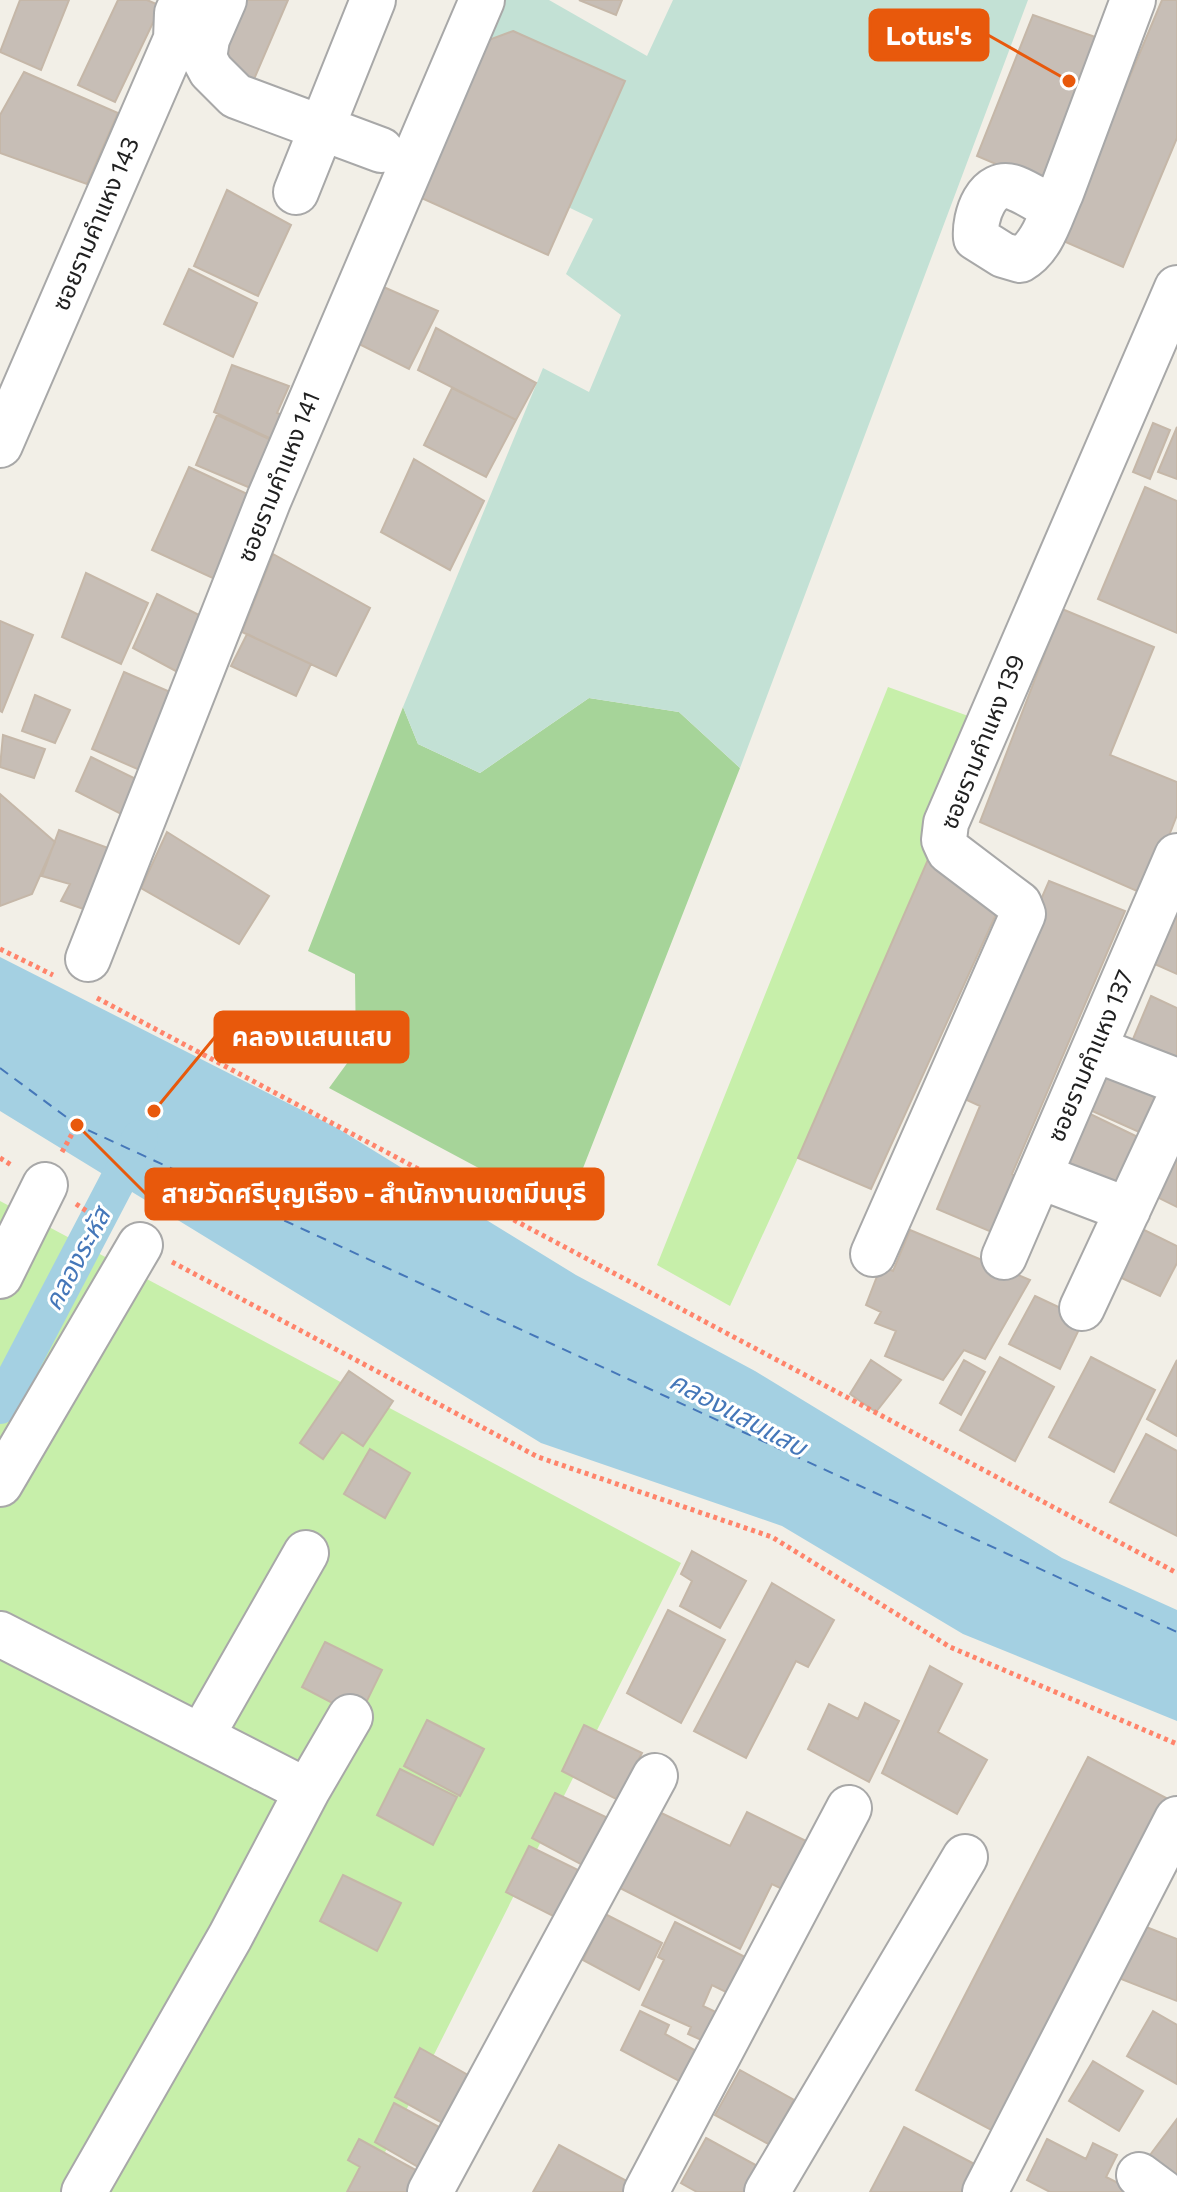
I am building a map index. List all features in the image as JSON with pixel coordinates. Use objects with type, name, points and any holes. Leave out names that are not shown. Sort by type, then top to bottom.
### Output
[{"type":"street","name":"ซอยรามคำแหง 143","points":[[0,445],[176,39],[177,13],[183,0]]},
{"type":"street","points":[[224,0],[207,39],[204,58],[211,71],[236,96],[381,150]]},
{"type":"street","points":[[296,192],[373,0]]},
{"type":"street","name":"ซอยรามคำแหง 141","points":[[76,976],[269,499],[482,0]]},
{"type":"street","points":[[1054,209],[1133,0]]},
{"type":"street","name":"ซอยรามคำแหง 139","points":[[873,1254],[1023,914],[1019,904],[949,851],[944,840],[946,823],[1177,288]]},
{"type":"street","name":"ซอยรามคำแหง 137","points":[[1004,1257],[1177,856]]},
{"type":"street","points":[[1094,1049],[1177,1081]]},
{"type":"street","points":[[1082,1308],[1177,1104]]},
{"type":"street","points":[[1039,1176],[1128,1210]]},
{"type":"street","points":[[0,1276],[60,1194]]},
{"type":"street","points":[[0,1484],[139,1244]]},
{"type":"street","points":[[201,1737],[306,1553]]},
{"type":"street","points":[[0,1634],[307,1791]]},
{"type":"street","points":[[84,2192],[222,1951],[350,1717]]},
{"type":"street","points":[[430,2192],[655,1776]]},
{"type":"street","points":[[646,2192],[849,1808]]},
{"type":"street","points":[[985,2192],[1177,1819]]},
{"type":"street","points":[[767,2192],[965,1857]]},
{"type":"path","points":[[0,949],[76,976],[1177,1573]]},
{"type":"path","points":[[60,1194],[139,1244],[538,1457],[772,1537],[950,1647],[1177,1744]]},
{"type":"green space","points":[[488,0],[549,0],[647,56],[673,0],[1028,0],[740,768],[679,712],[589,698],[480,773],[418,744],[403,707],[543,368],[589,392],[621,315],[566,274],[593,219],[434,143]]},
{"type":"green space","points":[[888,687],[996,726],[730,1306],[657,1265]]},
{"type":"green space","points":[[589,698],[679,712],[740,768],[565,1214],[329,1088],[356,1051],[355,974],[308,951],[403,707],[418,744],[480,773]]},
{"type":"green space","points":[[0,1201],[681,1563],[365,2192],[0,2192]]},
{"type":"water","points":[[0,957],[337,1128],[576,1275],[755,1371],[1062,1558],[1177,1610],[1177,1721],[963,1634],[782,1526],[541,1443],[0,1111]]},
{"type":"building","points":[[20,0],[69,0],[41,70],[0,52]]},
{"type":"building","points":[[118,0],[147,0],[161,6],[115,102],[78,85]]},
{"type":"building","points":[[244,0],[288,0],[252,84],[214,68]]},
{"type":"building","points":[[579,0],[622,0],[616,15]]},
{"type":"building","points":[[1162,0],[1177,0],[1177,138],[1123,267],[1061,240]]},
{"type":"building","points":[[1033,15],[1104,40],[1043,184],[977,156]]},
{"type":"building","points":[[513,31],[625,81],[548,255],[417,196],[486,41]]},
{"type":"building","points":[[24,72],[118,113],[87,184],[0,153],[0,115]]},
{"type":"building","points":[[227,190],[291,225],[258,296],[194,266]]},
{"type":"building","points":[[189,269],[257,303],[233,357],[164,324]]},
{"type":"building","points":[[379,285],[438,311],[409,369],[355,342]]},
{"type":"building","points":[[436,328],[536,383],[516,420],[418,370]]},
{"type":"building","points":[[232,365],[289,386],[277,413],[291,418],[280,443],[214,412]]},
{"type":"building","points":[[452,388],[516,420],[486,477],[424,445]]},
{"type":"building","points":[[217,415],[282,445],[262,493],[196,465]]},
{"type":"building","points":[[1153,423],[1170,430],[1150,479],[1133,472]]},
{"type":"building","points":[[1177,427],[1177,479],[1158,472]]},
{"type":"building","points":[[414,459],[484,501],[450,570],[381,532]]},
{"type":"building","points":[[189,467],[256,498],[217,580],[152,550]]},
{"type":"building","points":[[1145,487],[1177,501],[1177,633],[1098,599]]},
{"type":"building","points":[[273,554],[370,608],[336,676],[242,632]]},
{"type":"building","points":[[86,573],[148,603],[121,664],[62,637]]},
{"type":"building","points":[[157,594],[211,621],[187,677],[133,648]]},
{"type":"building","points":[[1062,609],[1154,647],[1110,755],[1177,782],[1177,815],[1146,895],[980,822]]},
{"type":"building","points":[[0,621],[33,635],[2,712],[0,711]]},
{"type":"building","points":[[247,634],[311,664],[296,696],[231,666]]},
{"type":"building","points":[[124,672],[184,698],[151,775],[92,749]]},
{"type":"building","points":[[35,695],[70,710],[55,743],[22,731]]},
{"type":"building","points":[[3,735],[45,749],[34,778],[0,767]]},
{"type":"building","points":[[91,757],[144,783],[127,817],[76,791]]},
{"type":"building","points":[[0,794],[55,842],[32,894],[0,906]]},
{"type":"building","points":[[59,830],[119,852],[89,911],[61,901],[70,884],[42,876]]},
{"type":"building","points":[[167,832],[269,896],[239,944],[141,888]]},
{"type":"building","points":[[930,855],[998,910],[871,1189],[798,1158]]},
{"type":"building","points":[[1049,881],[1125,911],[1012,1174],[1030,1184],[1006,1238],[937,1209],[980,1106],[956,1095]]},
{"type":"building","points":[[1177,894],[1177,974],[1150,962]]},
{"type":"building","points":[[1151,996],[1177,1008],[1177,1072],[1128,1051]]},
{"type":"building","points":[[1112,1062],[1171,1089],[1148,1136],[1090,1110]]},
{"type":"building","points":[[1086,1112],[1144,1140],[1120,1189],[1063,1163]]},
{"type":"building","points":[[1177,1125],[1177,1207],[1147,1192]]},
{"type":"building","points":[[1134,1225],[1177,1246],[1177,1263],[1160,1296],[1111,1273]]},
{"type":"building","points":[[910,1230],[1030,1280],[985,1359],[964,1350],[943,1380],[885,1356],[896,1331],[875,1323],[881,1312],[866,1305],[881,1266],[893,1271]]},
{"type":"building","points":[[1035,1296],[1084,1319],[1060,1369],[1009,1344]]},
{"type":"building","points":[[1000,1357],[1054,1387],[1015,1461],[960,1430]]},
{"type":"building","points":[[1091,1357],[1155,1390],[1114,1472],[1049,1437]]},
{"type":"building","points":[[871,1360],[901,1380],[876,1412],[850,1394]]},
{"type":"building","points":[[964,1360],[985,1372],[961,1415],[940,1403]]},
{"type":"building","points":[[1177,1360],[1177,1436],[1147,1419]]},
{"type":"building","points":[[349,1371],[393,1401],[363,1446],[342,1432],[323,1459],[300,1443]]},
{"type":"building","points":[[1146,1434],[1177,1451],[1177,1536],[1110,1502]]},
{"type":"building","points":[[370,1449],[410,1473],[385,1518],[344,1494]]},
{"type":"building","points":[[692,1551],[746,1581],[720,1628],[680,1606],[692,1581],[681,1574]]},
{"type":"building","points":[[772,1583],[834,1620],[808,1667],[796,1661],[746,1758],[694,1731]]},
{"type":"building","points":[[668,1610],[725,1640],[681,1723],[627,1693]]},
{"type":"building","points":[[325,1642],[382,1670],[359,1717],[302,1687]]},
{"type":"building","points":[[930,1666],[962,1684],[938,1732],[987,1760],[957,1814],[882,1773]]},
{"type":"building","points":[[865,1703],[899,1721],[869,1782],[808,1749],[829,1704],[858,1719]]},
{"type":"building","points":[[427,1720],[484,1749],[460,1796],[404,1766]]},
{"type":"building","points":[[584,1725],[642,1753],[618,1800],[562,1771]]},
{"type":"building","points":[[1088,1757],[1168,1799],[995,2132],[916,2090]]},
{"type":"building","points":[[400,1769],[457,1797],[433,1845],[377,1815]]},
{"type":"building","points":[[555,1793],[612,1820],[588,1868],[532,1838]]},
{"type":"building","points":[[655,1810],[730,1846],[747,1812],[806,1841],[782,1889],[772,1884],[740,1949],[618,1887]]},
{"type":"building","points":[[529,1846],[586,1874],[563,1921],[506,1892]]},
{"type":"building","points":[[343,1875],[401,1903],[377,1951],[320,1921]]},
{"type":"building","points":[[605,1914],[662,1943],[639,1990],[583,1960]]},
{"type":"building","points":[[675,1922],[751,1960],[732,1995],[712,1985],[703,2006],[722,2015],[708,2043],[688,2034],[691,2027],[642,2005],[664,1960],[658,1957]]},
{"type":"building","points":[[1136,1923],[1177,1939],[1177,2001],[1116,1977]]},
{"type":"building","points":[[640,2011],[669,2025],[665,2034],[698,2052],[681,2082],[621,2050]]},
{"type":"building","points":[[1153,2011],[1177,2025],[1177,2084],[1127,2056]]},
{"type":"building","points":[[420,2048],[482,2083],[457,2131],[395,2097]]},
{"type":"building","points":[[1093,2061],[1143,2091],[1119,2131],[1069,2101]]},
{"type":"building","points":[[740,2070],[794,2100],[770,2145],[715,2115]]},
{"type":"building","points":[[394,2103],[454,2135],[434,2176],[375,2142]]},
{"type":"building","points":[[1177,2119],[1177,2188],[1144,2163]]},
{"type":"building","points":[[904,2127],[982,2168],[969,2192],[870,2192]]},
{"type":"building","points":[[706,2138],[761,2168],[748,2192],[697,2192],[681,2183]]},
{"type":"building","points":[[359,2139],[432,2179],[425,2192],[347,2192],[360,2167],[348,2160]]},
{"type":"building","points":[[1047,2139],[1086,2159],[1093,2143],[1117,2155],[1106,2177],[1136,2192],[1050,2192],[1027,2180]]},
{"type":"building","points":[[559,2145],[640,2188],[637,2192],[533,2192]]},
{"type":"waterway","name":"คลองระหัส","points":[[0,1406],[140,1138]]},
{"type":"ferry route","points":[[0,1068],[77,1125],[1177,1632]]},
{"type":"place","name":"Lotus's","points":[[1069,81]]},
{"type":"place","name":"คลองแสนแสบ","points":[[154,1111]]},
{"type":"place","name":"สายวัดศรีบุญเรือง - สำนักงานเขตมีนบุรี","points":[[77,1125]]}]
